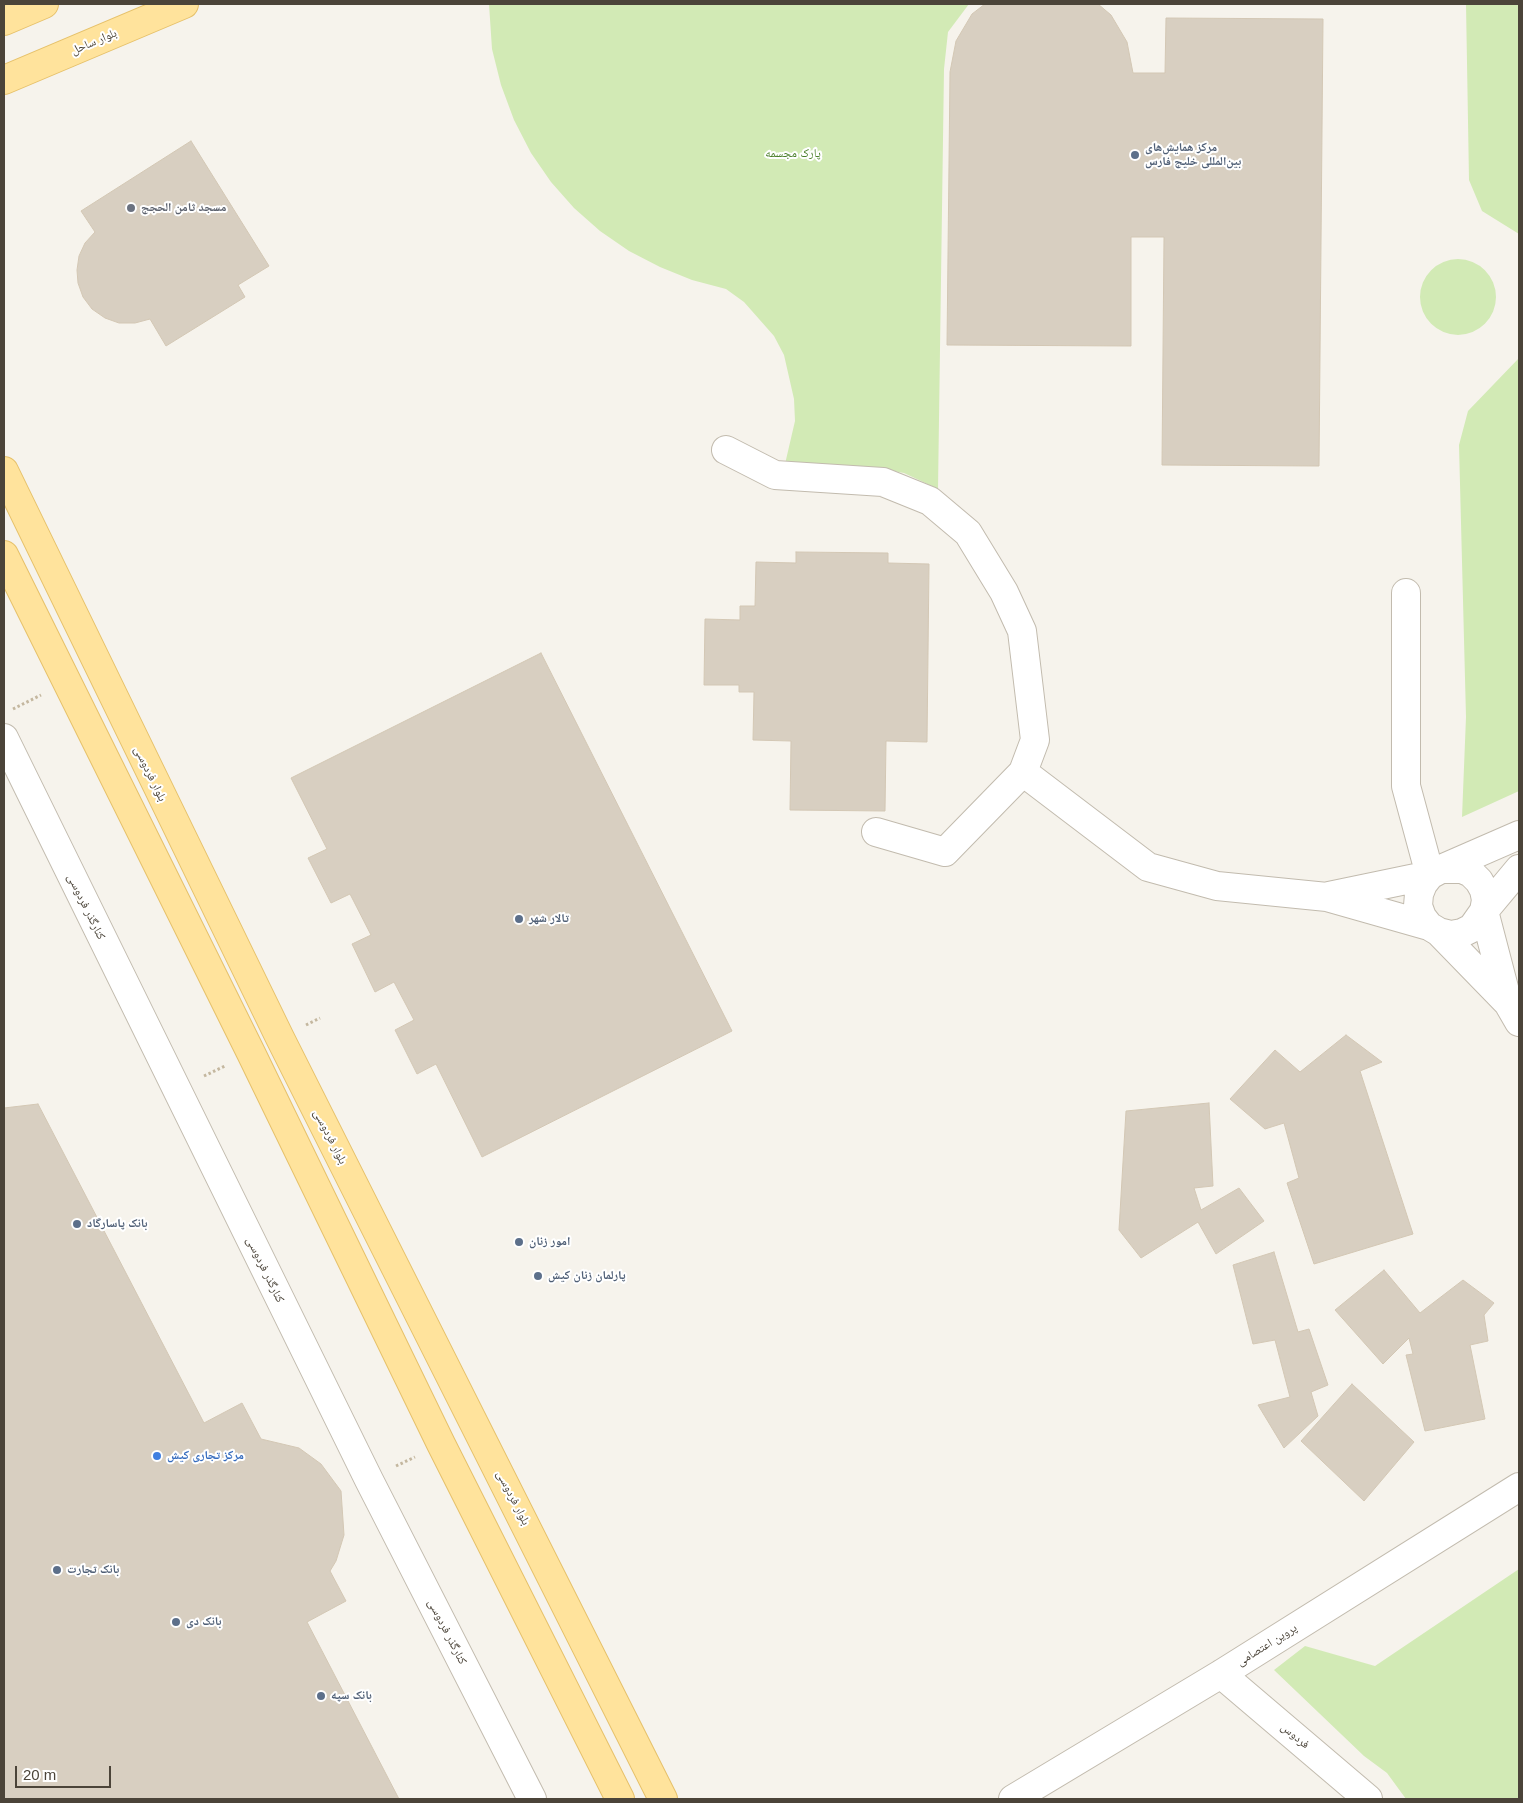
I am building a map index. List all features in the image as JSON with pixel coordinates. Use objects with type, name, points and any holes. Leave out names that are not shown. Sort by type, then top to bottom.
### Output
[{"type":"main road","points":[[4,21],[44,4]]},
{"type":"main road","name":"بلوار ساحل","points":[[4,80],[184,4]]},
{"type":"main road","name":"بلوار فردوسی","points":[[4,471],[284,1047],[663,1799]]},
{"type":"main road","points":[[4,555],[255,1062],[441,1444],[620,1799]]},
{"type":"street","points":[[726,450],[775,476],[883,482],[930,501],[968,533],[1004,592],[1022,631],[1035,740],[1023,772],[945,852],[876,832]]},
{"type":"street","points":[[1406,593],[1406,786],[1436,872]]},
{"type":"street","name":"کنارگذر فردوسی","points":[[4,738],[352,1444],[532,1799]]},
{"type":"street","points":[[1023,772],[1148,867],[1217,886],[1327,897],[1450,935],[1462,933],[1472,928],[1519,868]]},
{"type":"street","points":[[1514,1012],[1422,917],[1418,906],[1418,894],[1436,872],[1519,835]]},
{"type":"street","points":[[1327,897],[1436,872],[1462,868],[1471,873],[1484,890],[1484,911],[1514,1012]]},
{"type":"street","name":"پروین اعتصامی","points":[[1013,1799],[1221,1674],[1519,1487]]},
{"type":"street","name":"فردوس","points":[[1221,1674],[1368,1799]]},
{"type":"green space","name":"پارک مجسمه","points":[[489,4],[969,4],[948,32],[944,69],[938,489],[904,473],[877,468],[785,464],[795,421],[794,399],[784,355],[774,336],[744,302],[726,289],[692,280],[660,267],[629,251],[600,231],[574,208],[551,182],[531,153],[514,120],[501,85],[492,49]]},
{"type":"green space","points":[[1466,4],[1519,4],[1519,234],[1482,211],[1469,180]]},
{"type":"green space","points":[[1458,259],[1472,262],[1485,270],[1493,283],[1496,297],[1493,311],[1485,324],[1472,332],[1458,335],[1444,332],[1431,324],[1423,311],[1420,297],[1423,283],[1431,270],[1444,262]]},
{"type":"green space","points":[[1519,358],[1519,791],[1462,817],[1466,717],[1459,445],[1468,411]]},
{"type":"green space","points":[[1519,1569],[1519,1799],[1406,1799],[1387,1773],[1364,1756],[1274,1670],[1305,1646],[1375,1666]]},
{"type":"building","name":"مرکز همایش‌های بین‌المللی خلیج فارس","points":[[985,4],[1098,4],[1111,15],[1127,42],[1133,73],[1165,73],[1166,18],[1323,19],[1319,466],[1162,465],[1164,237],[1131,237],[1131,346],[947,345],[950,72],[956,41],[972,14]]},
{"type":"building","points":[[191,141],[269,266],[238,285],[245,297],[166,346],[150,319],[135,323],[119,323],[105,318],[92,309],[83,297],[78,283],[79,256],[85,243],[95,232],[81,211]]},
{"type":"building","points":[[796,552],[888,553],[888,563],[929,564],[927,742],[886,741],[885,811],[790,810],[791,741],[753,740],[754,692],[739,692],[739,685],[704,685],[705,619],[740,620],[740,606],[755,606],[756,562],[796,563]]},
{"type":"building","name":"تالار شهر","points":[[541,653],[732,1031],[482,1157],[436,1064],[417,1074],[395,1030],[414,1020],[394,982],[375,992],[352,944],[371,935],[350,894],[331,903],[308,858],[327,849],[291,778]]},
{"type":"building","points":[[1346,1035],[1382,1062],[1360,1071],[1413,1234],[1314,1264],[1287,1183],[1299,1178],[1284,1123],[1265,1129],[1230,1099],[1275,1050],[1300,1072]]},
{"type":"building","points":[[1209,1103],[1213,1186],[1194,1188],[1201,1210],[1239,1188],[1264,1221],[1216,1254],[1198,1222],[1141,1258],[1119,1230],[1126,1111]]},
{"type":"building","name":"مرکز تجاری کیش","points":[[38,1104],[204,1423],[242,1403],[261,1439],[299,1448],[321,1464],[341,1491],[344,1535],[336,1561],[330,1571],[346,1601],[307,1622],[399,1799],[4,1799],[4,1108]]},
{"type":"building","points":[[1274,1252],[1298,1332],[1309,1329],[1328,1385],[1311,1392],[1318,1416],[1284,1448],[1258,1405],[1290,1397],[1275,1340],[1253,1344],[1233,1265]]},
{"type":"building","points":[[1384,1270],[1420,1313],[1463,1280],[1494,1303],[1484,1315],[1488,1341],[1470,1345],[1485,1419],[1425,1431],[1406,1355],[1413,1354],[1409,1338],[1383,1364],[1335,1310]]},
{"type":"building","points":[[1352,1384],[1414,1442],[1364,1501],[1301,1441]]},
{"type":"place","name":"مرکز همایش‌های بین‌المللی خلیج فارس","points":[[1135,155]]},
{"type":"place","name":"مسجد ثامن الحجج","points":[[131,208]]},
{"type":"place","name":"تالار شهر","points":[[519,919]]},
{"type":"place","name":"بانک پاسارگاد","points":[[77,1224]]},
{"type":"place","name":"امور زنان","points":[[519,1242]]},
{"type":"place","name":"پارلمان زنان کیش","points":[[538,1276]]},
{"type":"place","name":"مرکز تجاری کیش","points":[[157,1456]]},
{"type":"place","name":"بانک تجارت","points":[[57,1570]]},
{"type":"place","name":"بانک دی","points":[[176,1622]]},
{"type":"place","name":"بانک سپه","points":[[321,1696]]}]
